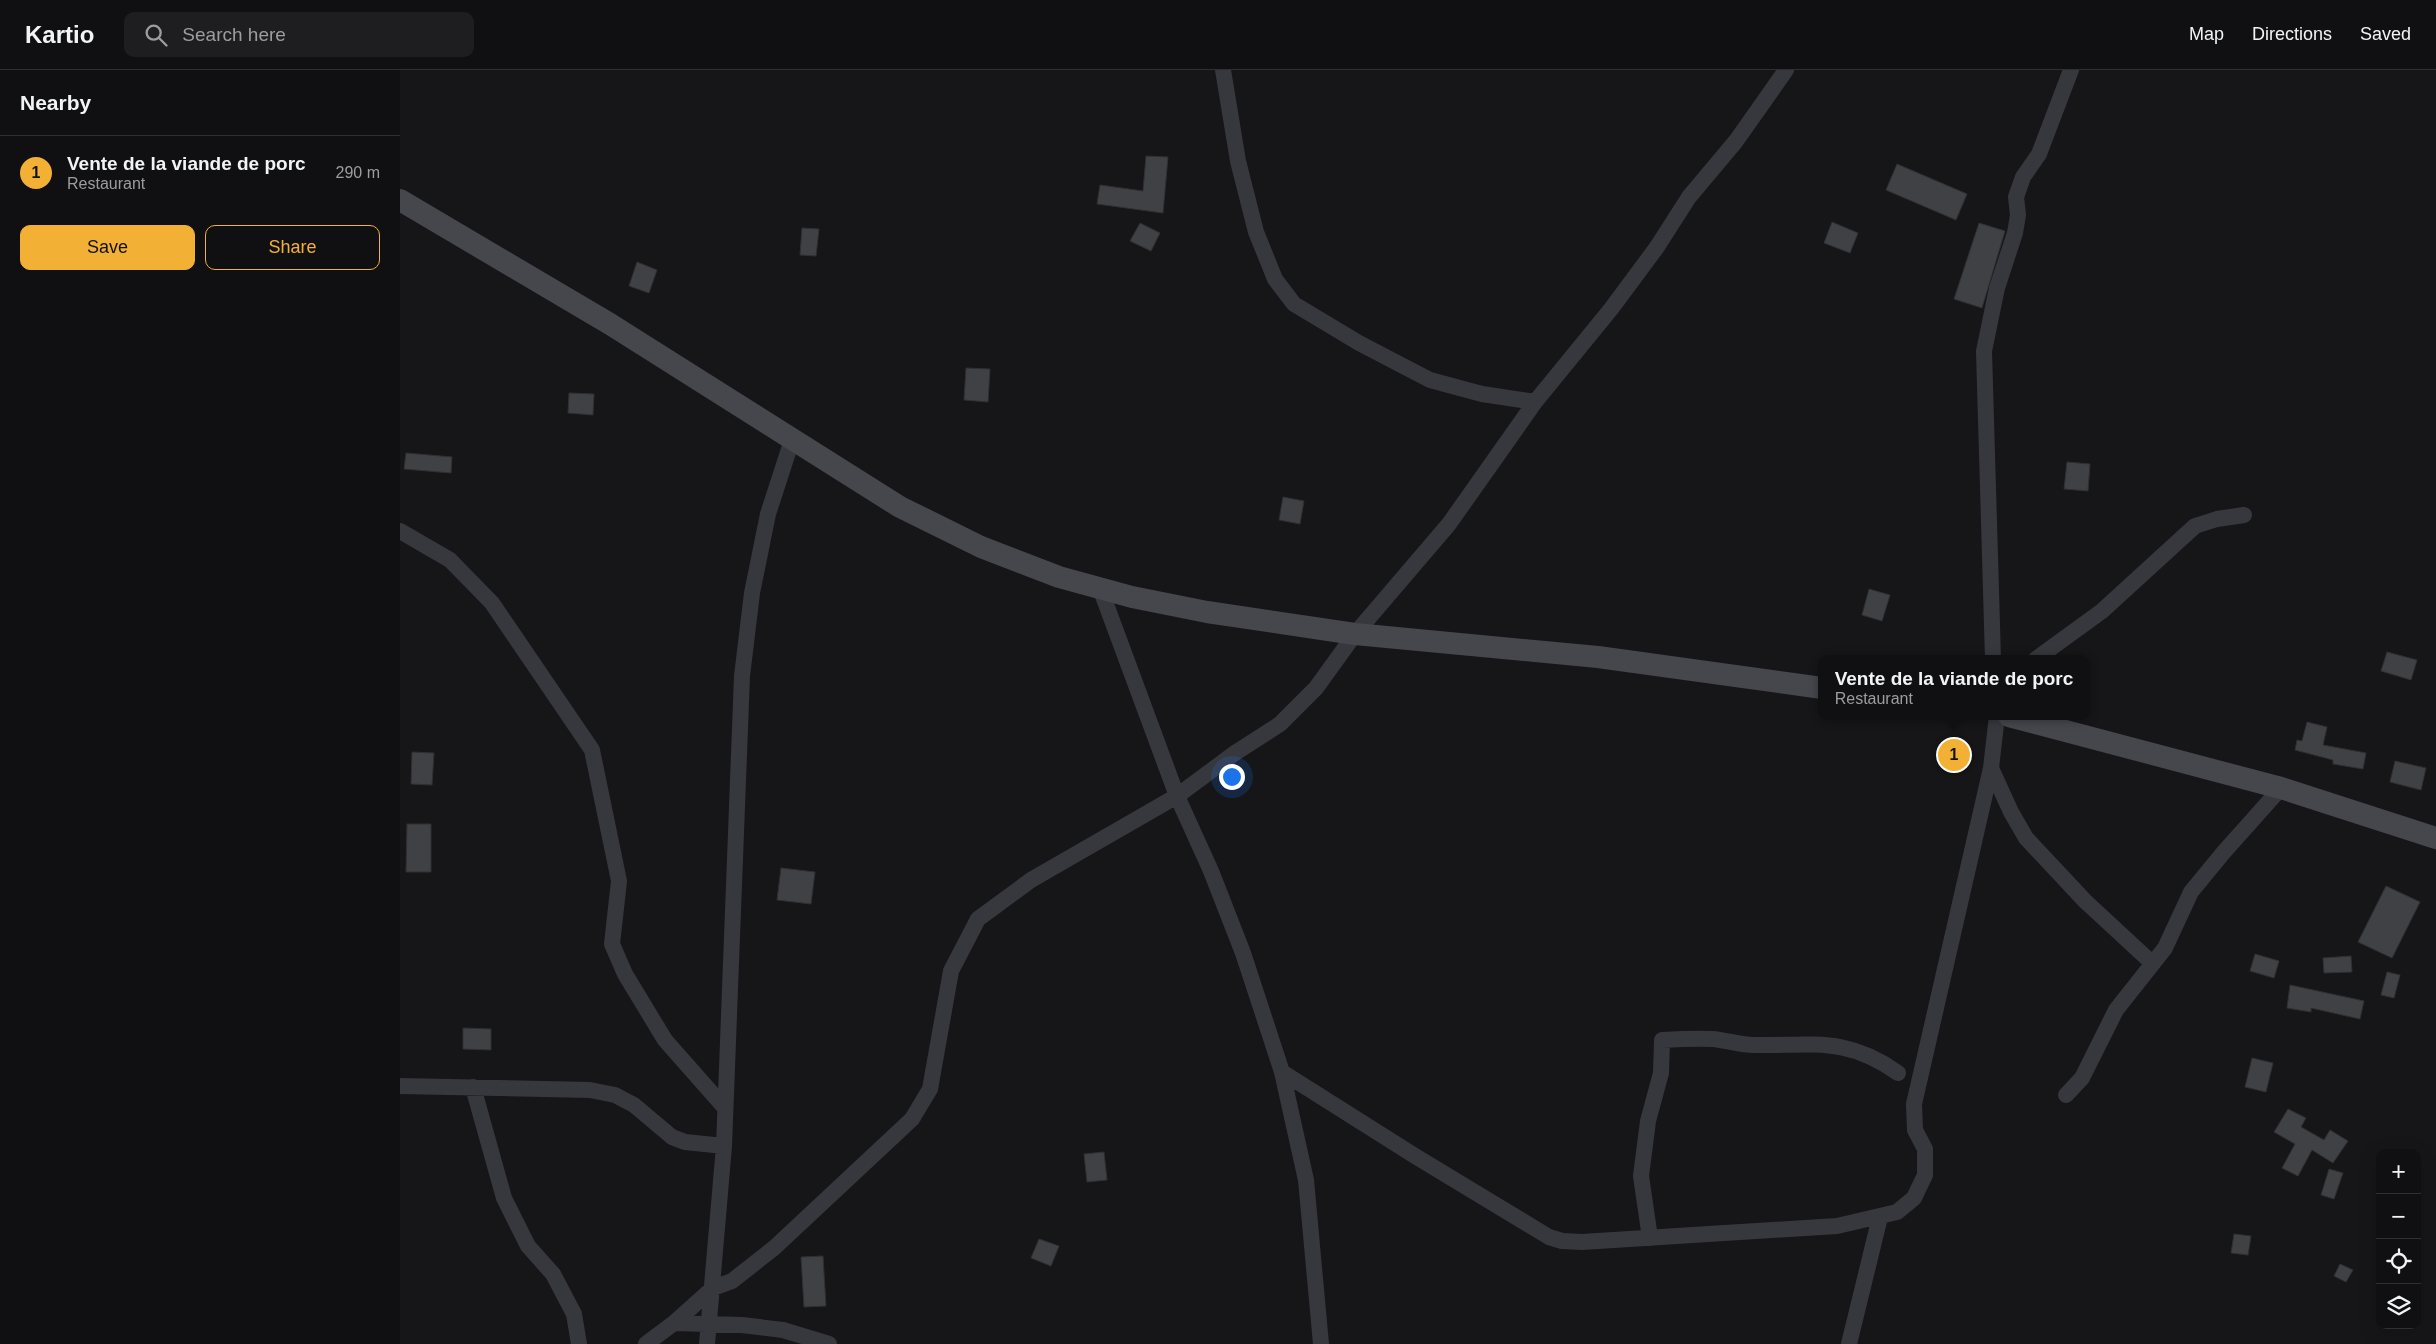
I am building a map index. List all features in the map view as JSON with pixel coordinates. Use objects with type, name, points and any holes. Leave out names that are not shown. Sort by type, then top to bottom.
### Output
[{"type":"main road","points":[[400,200],[610,324],[900,507],[981,547],[1060,577],[1207,612],[1355,634],[1598,657],[1818,687]]},
{"type":"main road","points":[[2024,720],[2281,788],[2436,838]]},
{"type":"street","points":[[1223,70],[1238,161],[1256,232],[1275,279],[1294,304],[1359,343],[1430,380],[1482,394],[1534,402]]},
{"type":"street","points":[[646,1344],[674,1323],[713,1288],[732,1281],[774,1248],[912,1119],[921,1107],[930,1089],[951,971],[978,918],[1031,880],[1177,796],[1235,753],[1280,724],[1316,688],[1355,634],[1450,524],[1534,402],[1611,309],[1657,247],[1689,197],[1736,141],[1786,70]]},
{"type":"street","points":[[1993,655],[1984,351],[1996,296],[2015,233],[2018,215],[2016,197],[2023,177],[2039,154],[2071,70]]},
{"type":"street","points":[[707,1344],[724,1146],[742,676],[752,593],[768,514],[792,440]]},
{"type":"street","points":[[2042,655],[2102,611],[2195,526],[2217,519],[2244,515]]},
{"type":"street","points":[[400,531],[450,560],[492,603],[592,750],[619,881],[612,944],[625,974],[664,1040],[725,1108]]},
{"type":"street","points":[[1100,588],[1177,796],[1211,870],[1243,953],[1282,1072],[1306,1180],[1321,1344]]},
{"type":"street","points":[[1282,1072],[1423,1161],[1549,1237],[1562,1241],[1582,1242],[1837,1226],[1880,1218],[1897,1212],[1914,1198],[1924,1175],[1925,1149],[1916,1130],[1914,1104],[1991,768],[1997,720]]},
{"type":"street","points":[[1991,768],[2011,812],[2026,838],[2085,901],[2152,964]]},
{"type":"street","points":[[2066,1095],[2082,1078],[2116,1010],[2164,948],[2191,892],[2281,788]]},
{"type":"street","points":[[1650,1238],[1641,1176],[1648,1122],[1661,1074],[1662,1040],[1711,1039],[1752,1046],[1810,1044],[1849,1047],[1879,1060],[1898,1073]]},
{"type":"street","points":[[400,1086],[590,1090],[615,1095],[634,1105],[672,1137],[685,1142],[724,1146]]},
{"type":"street","points":[[472,1087],[504,1198],[528,1246],[553,1274],[574,1314],[580,1344]]},
{"type":"street","points":[[1849,1344],[1880,1218]]},
{"type":"street","points":[[674,1323],[742,1325],[783,1330],[829,1344]]},
{"type":"building","points":[[1146,156],[1168,157],[1163,213],[1097,204],[1100,185],[1143,191]]},
{"type":"building","points":[[1897,164],[1967,194],[1956,220],[1886,190]]},
{"type":"building","points":[[1832,222],[1858,233],[1850,253],[1824,243]]},
{"type":"building","points":[[1140,223],[1160,233],[1151,251],[1130,241]]},
{"type":"building","points":[[1979,223],[2005,231],[1982,308],[1954,299]]},
{"type":"building","points":[[802,228],[819,229],[816,256],[800,255]]},
{"type":"building","points":[[637,262],[657,270],[649,293],[629,286]]},
{"type":"building","points":[[966,368],[990,369],[988,402],[964,400]]},
{"type":"building","points":[[569,393],[594,394],[593,415],[568,413]]},
{"type":"building","points":[[406,453],[452,457],[451,473],[404,469]]},
{"type":"building","points":[[2067,462],[2090,464],[2088,491],[2064,489]]},
{"type":"building","points":[[1283,497],[1304,501],[1300,524],[1279,520]]},
{"type":"building","points":[[1869,589],[1890,595],[1882,621],[1862,615]]},
{"type":"building","points":[[2387,652],[2417,660],[2411,680],[2381,671]]},
{"type":"building","points":[[2307,722],[2327,727],[2323,745],[2366,753],[2363,769],[2333,764],[2333,760],[2295,750],[2297,740],[2302,741]]},
{"type":"building","points":[[412,752],[434,753],[432,785],[411,784]]},
{"type":"building","points":[[2395,761],[2426,768],[2421,790],[2390,782]]},
{"type":"building","points":[[407,824],[431,824],[431,872],[406,872]]},
{"type":"building","points":[[781,868],[815,872],[811,904],[777,900]]},
{"type":"building","points":[[2386,886],[2420,902],[2392,958],[2358,942]]},
{"type":"building","points":[[2255,954],[2279,961],[2274,978],[2250,971]]},
{"type":"building","points":[[2351,956],[2352,972],[2324,973],[2323,958]]},
{"type":"building","points":[[2387,972],[2400,975],[2394,998],[2381,995]]},
{"type":"building","points":[[2290,985],[2364,1001],[2360,1019],[2311,1008],[2311,1012],[2287,1008]]},
{"type":"building","points":[[463,1028],[491,1029],[491,1050],[463,1049]]},
{"type":"building","points":[[2252,1058],[2273,1063],[2266,1092],[2245,1087]]},
{"type":"building","points":[[2288,1109],[2306,1118],[2301,1127],[2324,1140],[2330,1130],[2348,1141],[2333,1163],[2312,1150],[2298,1176],[2282,1168],[2295,1144],[2274,1132]]},
{"type":"building","points":[[1104,1152],[1107,1180],[1087,1182],[1084,1154]]},
{"type":"building","points":[[2329,1169],[2343,1173],[2334,1199],[2321,1195]]},
{"type":"building","points":[[2234,1234],[2251,1236],[2248,1255],[2231,1253]]},
{"type":"building","points":[[1039,1239],[1059,1246],[1051,1266],[1031,1258]]},
{"type":"building","points":[[823,1256],[826,1306],[804,1307],[801,1257]]},
{"type":"building","points":[[2340,1264],[2353,1270],[2346,1282],[2334,1276]]},
{"type":"place","name":"Vente de la viande de porc","points":[[1954,755]]}]
